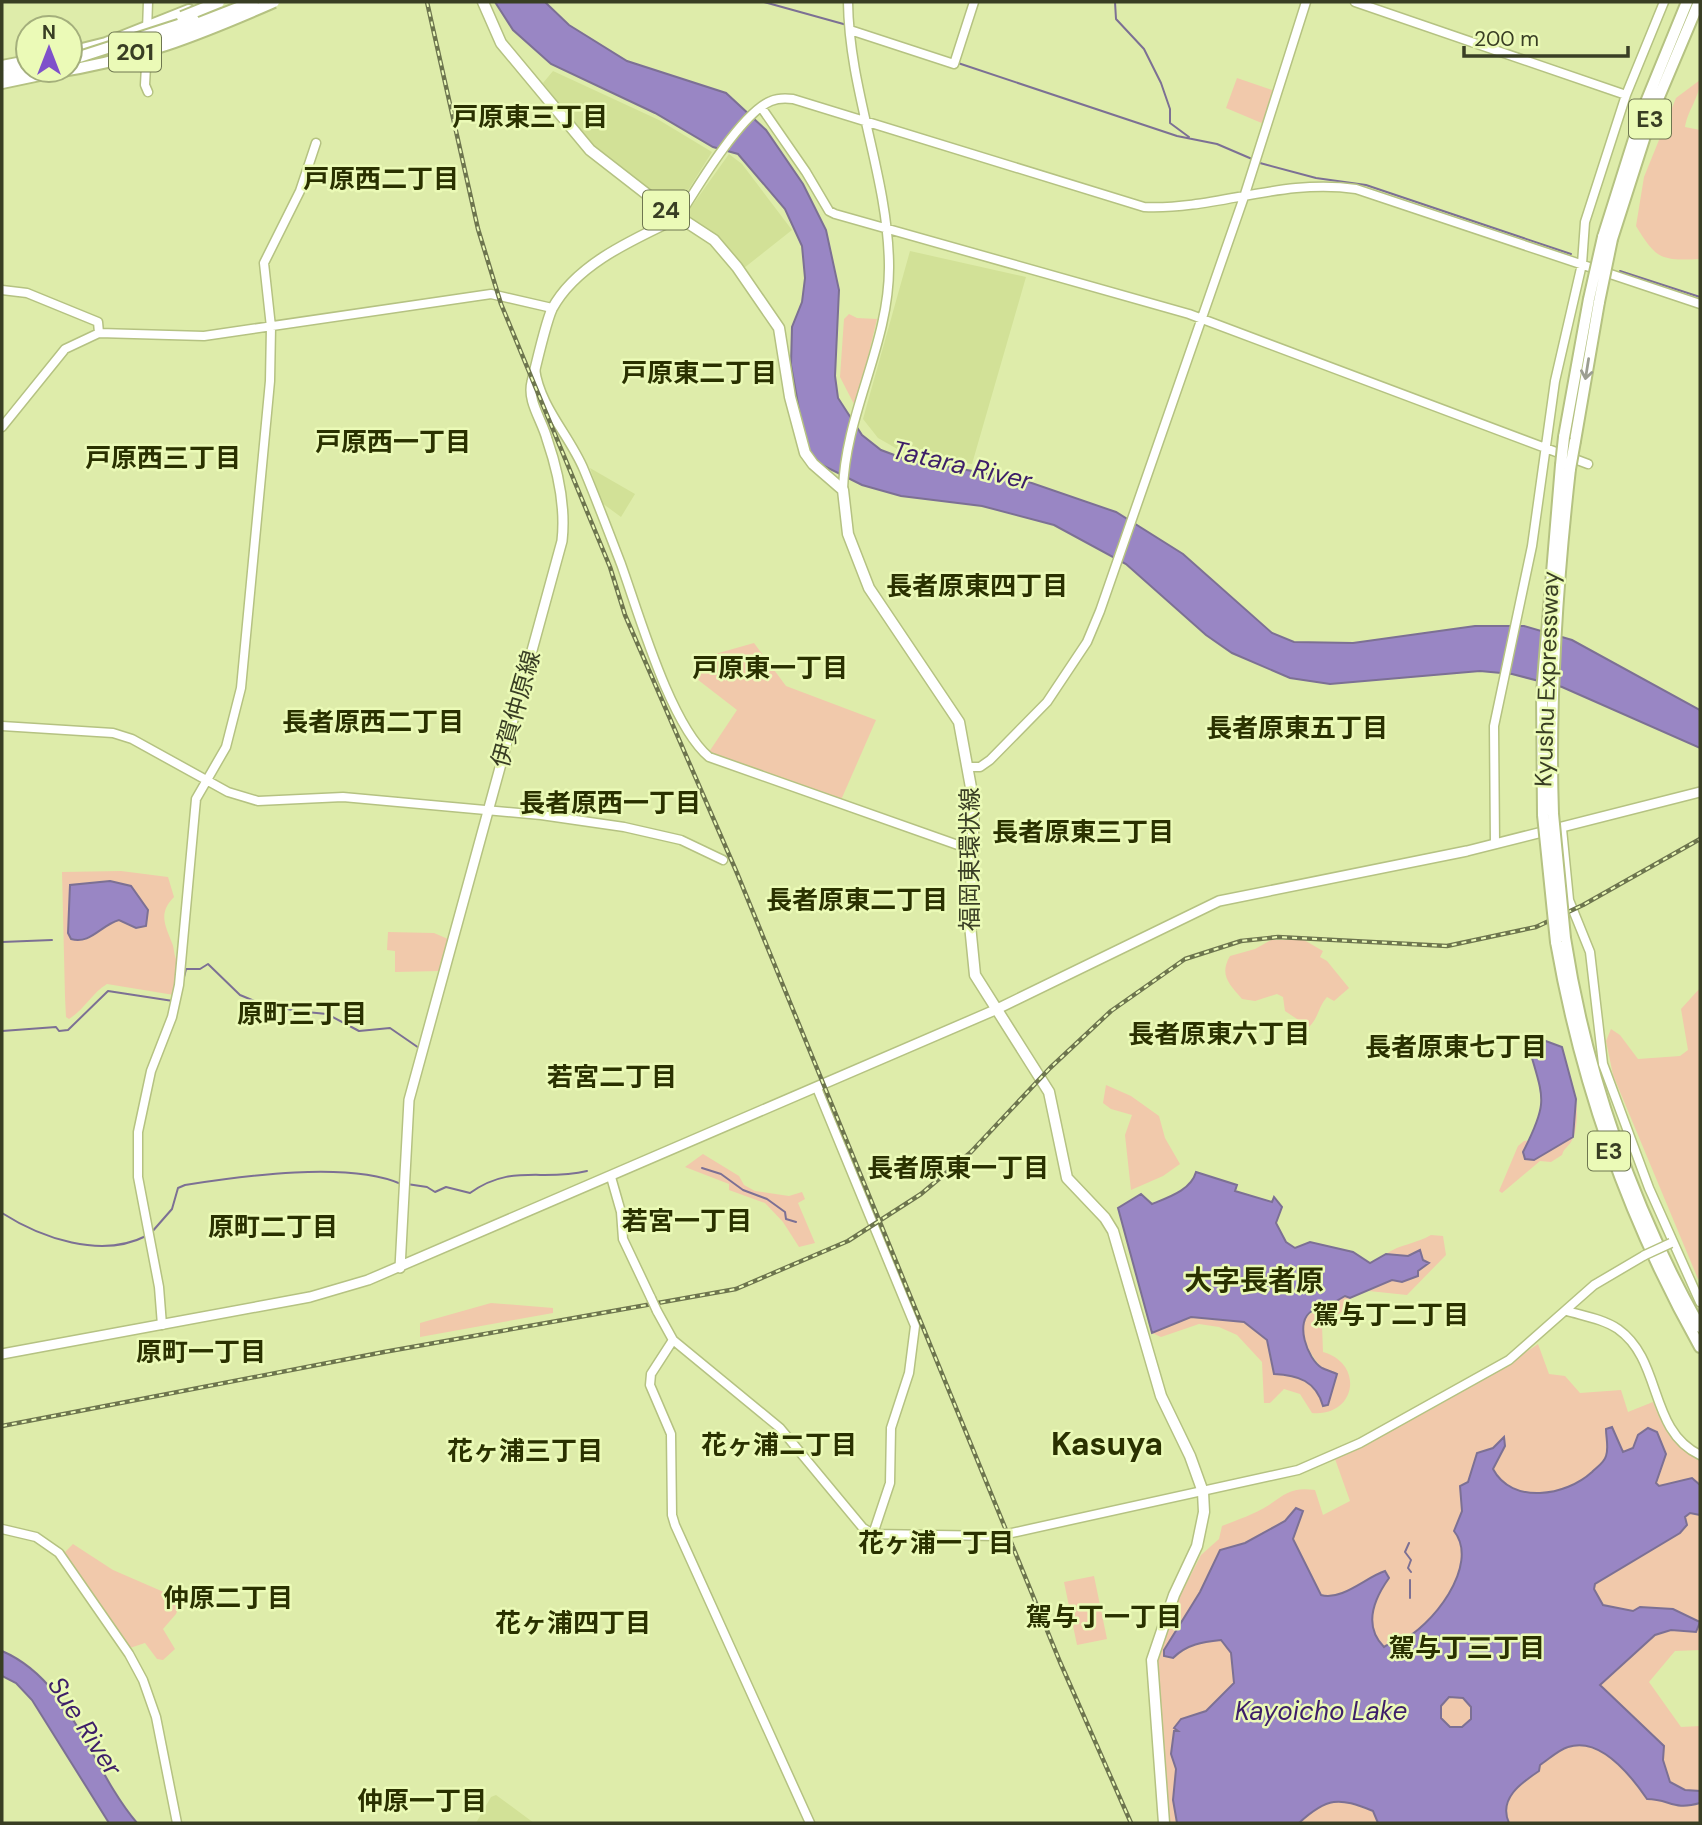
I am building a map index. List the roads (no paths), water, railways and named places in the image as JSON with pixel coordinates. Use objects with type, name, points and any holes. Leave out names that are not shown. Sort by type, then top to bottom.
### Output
[{"type":"highway","name":"201","points":[[84,55],[147,26],[210,2]]},
{"type":"highway","points":[[84,55],[219,2]]},
{"type":"highway","points":[[84,56],[142,39],[236,2]]},
{"type":"highway","points":[[84,57],[170,37],[253,2]]},
{"type":"highway","name":"201","points":[[2,86],[147,48],[264,2]]},
{"type":"highway","points":[[84,68],[163,48],[274,2]]},
{"type":"highway","name":"Kyushu Expressway","points":[[1687,2],[1636,129],[1594,300],[1569,439],[1558,537],[1547,695],[1548,815],[1560,940],[1583,1068],[1612,1159],[1657,1266],[1700,1347]]},
{"type":"highway","name":"Kyushu Expressway","points":[[1608,238],[1653,111],[1699,2]]},
{"type":"highway","name":"Kyushu Expressway","points":[[1560,940],[1593,1066],[1622,1156],[1656,1240],[1700,1327]]},
{"type":"main road","name":"24","points":[[483,2],[502,43],[590,150],[678,218],[714,240],[726,251],[772,316],[782,337],[790,397],[805,453],[813,464],[843,490]]},
{"type":"main road","name":"伊賀仲原線","points":[[400,1268],[410,1100],[563,534],[559,481],[530,392],[535,369],[552,309],[583,272],[678,218]]},
{"type":"main road","name":"福岡東環状線","points":[[843,490],[844,514],[852,551],[869,588],[959,722],[974,804],[971,957],[975,975],[1049,1092],[1068,1178],[1105,1218],[1113,1231],[1161,1396],[1190,1456],[1203,1492],[1204,1512],[1197,1546],[1174,1595],[1152,1660],[1164,1823]]},
{"type":"main road","points":[[2,1354],[328,1292],[400,1268],[995,1010],[1219,901],[1562,829],[1700,792]]},
{"type":"street","points":[[148,2],[145,77],[148,92]]},
{"type":"street","points":[[843,490],[843,478],[887,304],[888,230],[850,30],[848,2]]},
{"type":"street","points":[[850,30],[954,64],[974,2]]},
{"type":"street","points":[[969,767],[981,767],[990,760],[1059,687],[1087,642],[1245,194],[1306,2]]},
{"type":"street","points":[[1355,2],[1626,95]]},
{"type":"street","points":[[1495,844],[1492,753],[1504,673],[1532,546],[1561,350],[1582,264],[1585,222],[1626,95],[1661,3]]},
{"type":"street","points":[[678,218],[716,158],[759,109],[778,99],[793,99],[1144,207],[1307,185],[1356,189],[1700,304]]},
{"type":"street","points":[[759,109],[806,172],[829,211],[1202,319],[1588,464]]},
{"type":"street","points":[[162,1325],[159,1287],[138,1177],[138,1132],[150,1071],[177,998],[196,799],[226,747],[241,688],[268,412],[271,327],[264,263],[300,191],[316,143]]},
{"type":"street","points":[[2,290],[27,293],[98,322],[99,333]]},
{"type":"street","points":[[2,427],[65,349],[99,333],[204,336],[491,294],[552,309]]},
{"type":"street","points":[[535,369],[556,422],[583,468],[652,654],[688,731],[702,751],[709,757],[972,850]]},
{"type":"street","points":[[2,726],[113,733],[132,739],[228,792],[258,801],[343,797],[624,827],[681,840],[723,860]]},
{"type":"street","points":[[1562,829],[1569,900],[1590,952],[1603,1064],[1649,1188],[1699,1295]]},
{"type":"street","points":[[817,1088],[915,1326],[909,1373],[891,1428],[890,1483],[873,1534]]},
{"type":"street","points":[[611,1177],[621,1212],[623,1239],[673,1340],[780,1428],[863,1528],[873,1534],[998,1536],[1298,1470],[1360,1444],[1509,1360],[1594,1286],[1645,1255],[1673,1242]]},
{"type":"street","points":[[1567,1311],[1603,1321],[1629,1338],[1642,1357],[1667,1426],[1683,1445],[1700,1455]]},
{"type":"street","points":[[673,1340],[650,1374],[650,1385],[671,1434],[672,1515],[810,1823]]},
{"type":"street","points":[[2,1529],[36,1537],[59,1553],[129,1654],[143,1680],[156,1717],[177,1823]]},
{"type":"water","points":[[495,2],[545,2],[569,25],[627,61],[726,93],[766,130],[803,184],[826,230],[839,290],[835,376],[838,398],[862,435],[881,450],[905,459],[1023,480],[1116,512],[1183,554],[1272,633],[1294,642],[1353,643],[1475,626],[1524,626],[1572,640],[1700,710],[1700,748],[1562,687],[1512,674],[1480,671],[1330,684],[1290,678],[1232,653],[1206,635],[1126,564],[1054,525],[982,506],[901,496],[862,485],[816,462],[808,449],[802,426],[791,365],[792,327],[802,302],[805,278],[802,246],[785,209],[738,154],[713,147],[655,113],[551,64],[513,30]]},
{"type":"water","points":[[110,881],[131,886],[148,910],[146,926],[136,928],[119,920],[90,937],[71,939],[68,933],[70,885]]},
{"type":"water","points":[[1543,1040],[1562,1047],[1576,1099],[1573,1137],[1534,1160],[1525,1159],[1523,1152],[1537,1120],[1541,1099],[1528,1044]]},
{"type":"water","points":[[1196,1172],[1237,1185],[1235,1191],[1272,1202],[1274,1197],[1282,1207],[1276,1223],[1286,1242],[1295,1248],[1310,1242],[1353,1252],[1370,1263],[1386,1254],[1408,1256],[1420,1250],[1423,1260],[1429,1263],[1418,1271],[1418,1276],[1402,1282],[1392,1280],[1350,1298],[1345,1296],[1333,1303],[1334,1309],[1317,1309],[1307,1316],[1303,1331],[1307,1349],[1322,1368],[1337,1374],[1328,1405],[1323,1406],[1316,1391],[1305,1381],[1274,1374],[1267,1340],[1244,1322],[1191,1317],[1152,1333],[1118,1208],[1141,1194],[1152,1204],[1172,1196],[1189,1184]]},
{"type":"water","name":"Kayoicho Lake","points":[[1612,1427],[1623,1452],[1633,1448],[1638,1435],[1648,1428],[1657,1432],[1666,1454],[1656,1483],[1659,1486],[1692,1478],[1700,1485],[1700,1515],[1690,1513],[1685,1517],[1687,1525],[1680,1533],[1595,1584],[1594,1589],[1603,1605],[1633,1611],[1640,1607],[1673,1609],[1700,1622],[1696,1632],[1671,1630],[1655,1635],[1600,1685],[1664,1746],[1663,1760],[1670,1782],[1685,1790],[1700,1791],[1700,1803],[1684,1806],[1647,1799],[1614,1761],[1592,1747],[1580,1745],[1557,1753],[1540,1765],[1539,1771],[1513,1792],[1507,1806],[1509,1823],[1378,1823],[1373,1811],[1351,1803],[1334,1802],[1318,1808],[1299,1823],[1177,1823],[1173,1800],[1176,1769],[1171,1754],[1174,1731],[1178,1731],[1174,1728],[1181,1719],[1206,1711],[1234,1683],[1231,1653],[1221,1640],[1190,1647],[1173,1658],[1164,1656],[1164,1650],[1200,1592],[1220,1550],[1245,1543],[1285,1521],[1296,1508],[1303,1511],[1293,1539],[1321,1595],[1345,1592],[1385,1571],[1389,1578],[1375,1604],[1372,1621],[1384,1647],[1412,1635],[1438,1610],[1449,1594],[1461,1561],[1461,1545],[1454,1531],[1462,1511],[1460,1486],[1468,1482],[1477,1453],[1493,1448],[1504,1437],[1505,1446],[1493,1469],[1502,1480],[1513,1488],[1526,1492],[1554,1491],[1581,1480],[1602,1463],[1607,1450],[1606,1429]],"holes":[[[1449,1697],[1463,1698],[1471,1707],[1471,1719],[1462,1727],[1450,1727],[1441,1718],[1441,1706]]]},
{"type":"water","points":[[2,1651],[26,1665],[46,1683],[63,1704],[137,1823],[109,1823],[32,1700],[16,1683],[2,1676]]},
{"type":"waterway","points":[[764,2],[847,25]]},
{"type":"waterway","points":[[1115,2],[1116,19],[1144,49],[1161,83],[1170,109],[1170,123],[1189,137]]},
{"type":"waterway","points":[[859,29],[953,60]]},
{"type":"waterway","points":[[958,63],[1177,136],[1217,144],[1252,159]]},
{"type":"waterway","points":[[1260,163],[1316,178],[1366,185],[1571,254]]},
{"type":"waterway","points":[[1620,271],[1700,297]]},
{"type":"waterway","points":[[2,942],[52,940]]},
{"type":"waterway","points":[[178,1001],[186,969],[200,969],[208,964],[240,995],[257,1002],[296,1011],[327,1014],[359,1031],[390,1028],[419,1048]]},
{"type":"waterway","points":[[2,1031],[56,1027],[59,1031],[68,1030],[108,991],[173,1001]]},
{"type":"waterway","points":[[702,1168],[721,1174],[743,1190],[767,1199],[785,1212],[786,1219],[796,1222]]},
{"type":"waterway","points":[[407,1184],[427,1187],[435,1192],[446,1187],[470,1193],[500,1178],[587,1171]]},
{"type":"waterway","points":[[151,1233],[172,1209],[178,1188],[185,1185],[295,1172],[353,1173],[401,1184]]},
{"type":"waterway","points":[[2,1213],[35,1230],[72,1243],[110,1246],[146,1236]]},
{"type":"waterway","points":[[1409,1543],[1405,1552],[1411,1560],[1408,1568],[1411,1572]]},
{"type":"waterway","points":[[1410,1580],[1410,1598]]},
{"type":"railway","points":[[427,2],[478,229],[501,304],[610,567],[625,615],[737,873],[1060,1662],[1131,1823]]},
{"type":"railway","points":[[2,1426],[384,1352],[736,1289],[848,1241],[921,1194],[971,1152],[1050,1068],[1111,1011],[1185,959],[1241,941],[1278,937],[1447,946],[1536,927],[1583,905],[1700,839]]},
{"type":"district","name":"戸原東三丁目","points":[[530,117]]},
{"type":"district","name":"戸原西二丁目","points":[[381,179]]},
{"type":"district","name":"戸原東二丁目","points":[[699,373]]},
{"type":"district","name":"戸原西一丁目","points":[[393,442]]},
{"type":"district","name":"戸原西三丁目","points":[[163,458]]},
{"type":"district","name":"長者原東四丁目","points":[[977,586]]},
{"type":"district","name":"戸原東一丁目","points":[[770,668]]},
{"type":"district","name":"長者原西二丁目","points":[[373,722]]},
{"type":"district","name":"長者原東五丁目","points":[[1297,728]]},
{"type":"district","name":"長者原西一丁目","points":[[610,803]]},
{"type":"district","name":"長者原東三丁目","points":[[1083,832]]},
{"type":"district","name":"長者原東二丁目","points":[[857,900]]},
{"type":"district","name":"原町三丁目","points":[[302,1014]]},
{"type":"district","name":"長者原東六丁目","points":[[1219,1034]]},
{"type":"district","name":"長者原東七丁目","points":[[1456,1047]]},
{"type":"district","name":"若宮二丁目","points":[[612,1077]]},
{"type":"district","name":"長者原東一丁目","points":[[958,1168]]},
{"type":"district","name":"若宮一丁目","points":[[687,1221]]},
{"type":"district","name":"原町二丁目","points":[[273,1227]]},
{"type":"district","name":"大字長者原","points":[[1254,1280]]},
{"type":"district","name":"駕与丁二丁目","points":[[1391,1315]]},
{"type":"district","name":"原町一丁目","points":[[201,1352]]},
{"type":"district","name":"Kasuya","points":[[1107,1444]]},
{"type":"district","name":"花ヶ浦二丁目","points":[[779,1445]]},
{"type":"district","name":"花ヶ浦三丁目","points":[[525,1451]]},
{"type":"district","name":"花ヶ浦一丁目","points":[[936,1543]]},
{"type":"district","name":"仲原二丁目","points":[[228,1598]]},
{"type":"district","name":"駕与丁一丁目","points":[[1104,1617]]},
{"type":"district","name":"花ヶ浦四丁目","points":[[573,1623]]},
{"type":"district","name":"駕与丁三丁目","points":[[1467,1648]]},
{"type":"district","name":"仲原一丁目","points":[[422,1801]]},
{"type":"water label","name":"Tatara River","points":[[962,465]]},
{"type":"water label","name":"Sue River","points":[[85,1726]]}]
